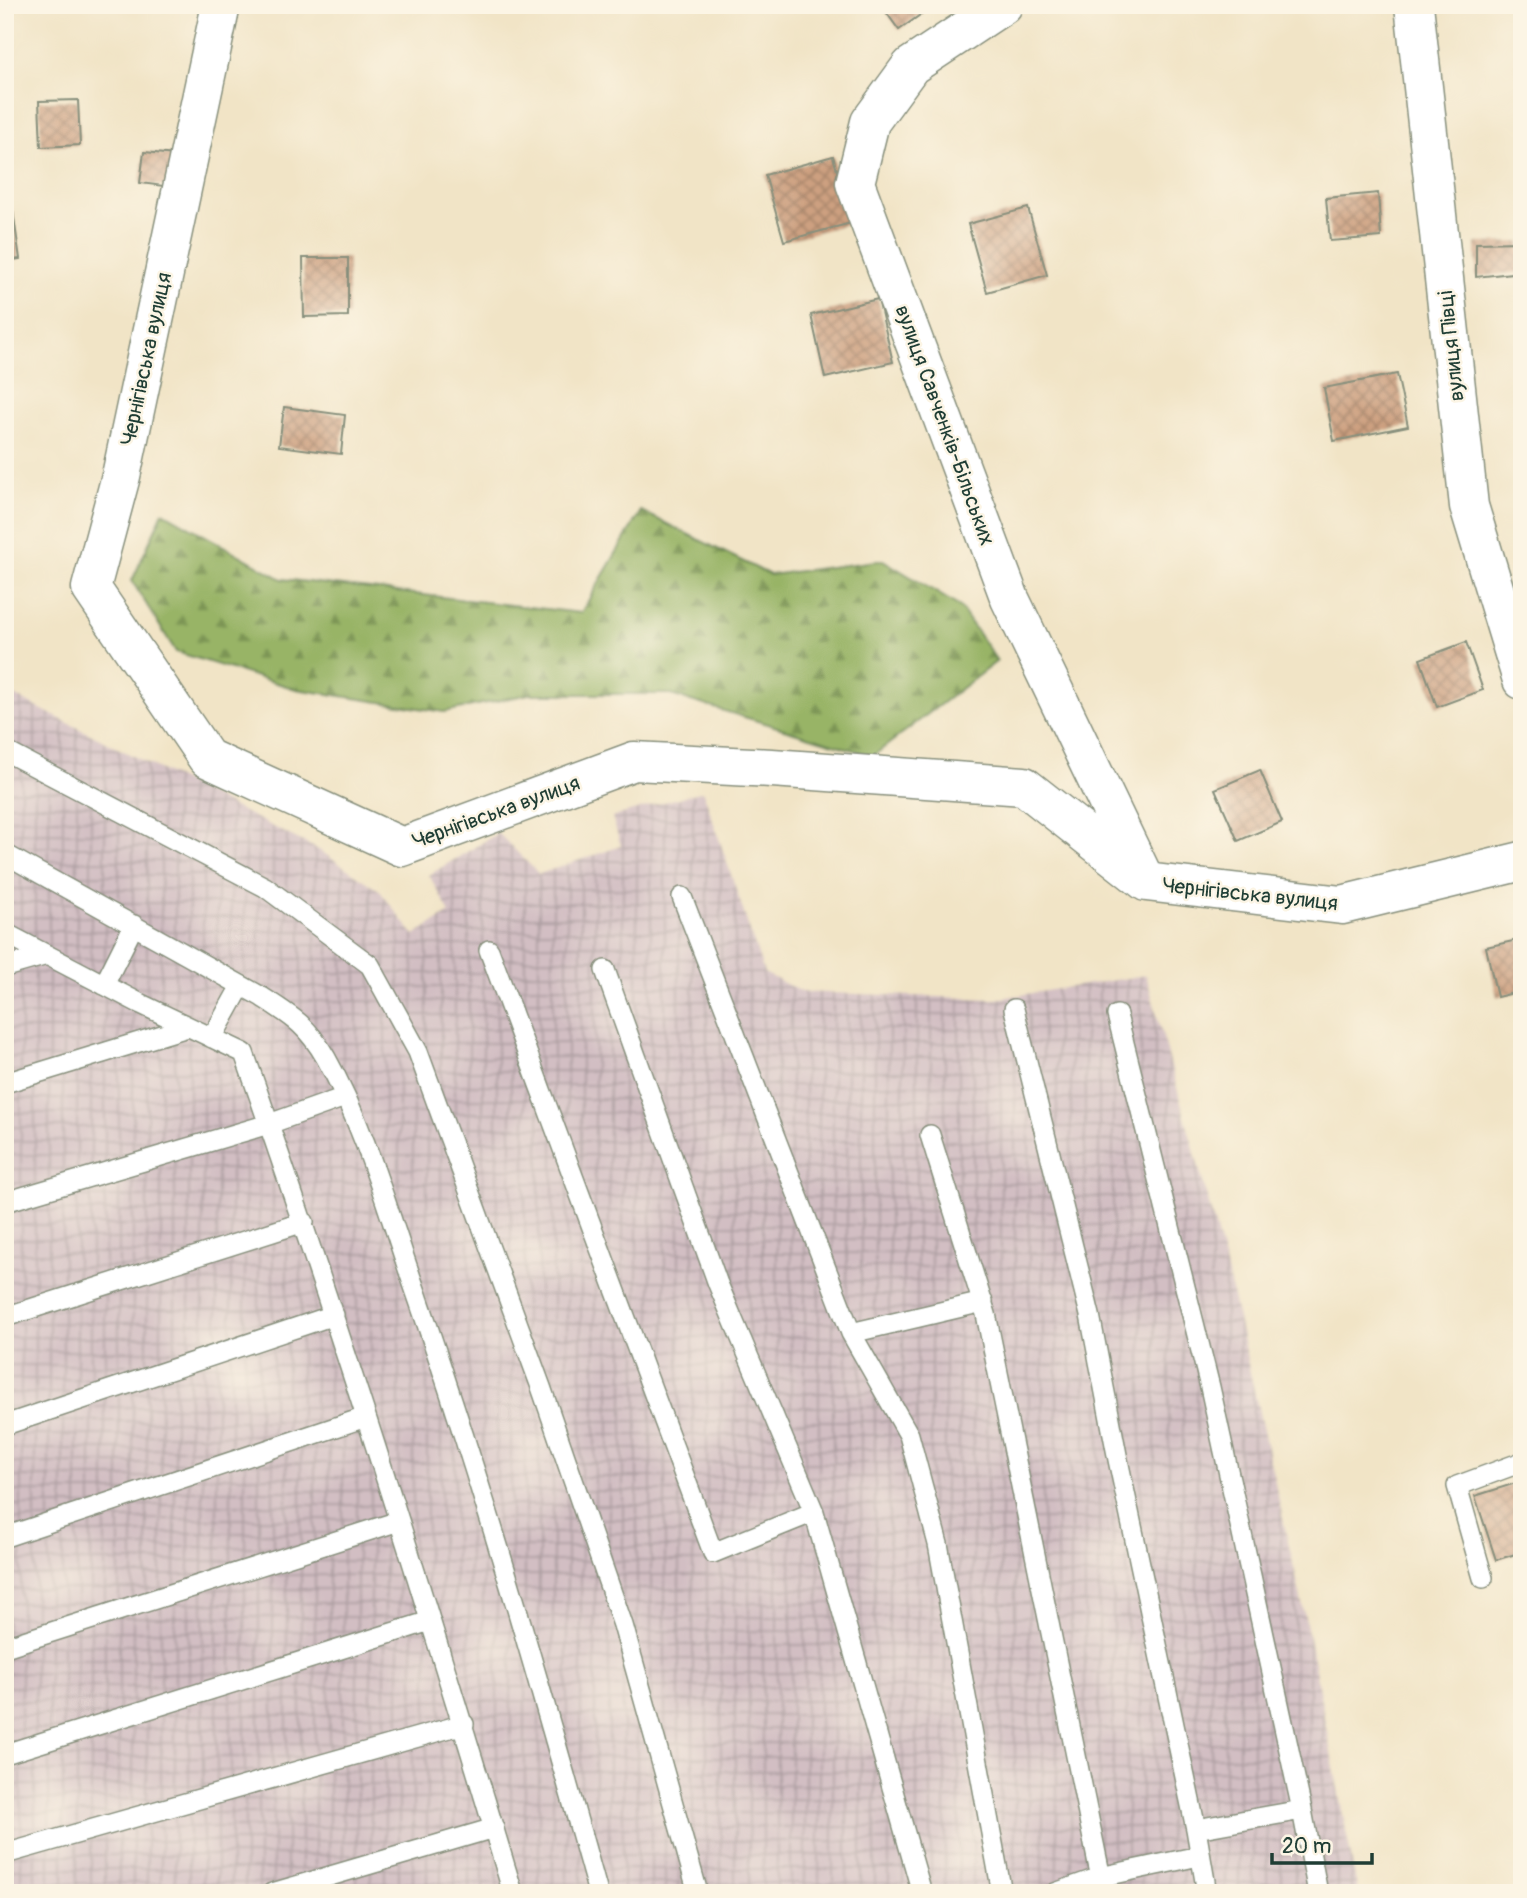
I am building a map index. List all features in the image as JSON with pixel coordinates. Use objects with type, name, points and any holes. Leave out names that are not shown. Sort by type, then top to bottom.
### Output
[{"type":"street","name":"Чернігівська вулиця","points":[[221,5],[121,476],[91,588],[207,758],[401,847],[635,761],[1024,786],[1146,883],[1342,905],[1522,860]]},
{"type":"street","name":"вулиця Савченків-Більських","points":[[1003,5],[911,66],[870,122],[855,183],[1010,599],[1146,883]]},
{"type":"street","name":"вулиця Півці","points":[[1414,5],[1469,506],[1522,680]]},
{"type":"lane","points":[[5,751],[265,887],[370,965],[418,1052],[541,1387],[623,1625],[698,1893]]},
{"type":"lane","points":[[5,854],[300,1021],[325,1057],[366,1148],[454,1403],[541,1688],[598,1893]]},
{"type":"lane","points":[[682,897],[851,1332],[909,1435],[938,1544],[1002,1893]]},
{"type":"lane","points":[[104,985],[134,925]]},
{"type":"lane","points":[[5,933],[244,1053],[334,1315],[464,1724],[513,1893]]},
{"type":"lane","points":[[489,950],[713,1553],[814,1512]]},
{"type":"lane","points":[[5,967],[47,955]]},
{"type":"lane","points":[[605,970],[718,1284],[814,1512],[922,1893]]},
{"type":"lane","points":[[212,1038],[241,986]]},
{"type":"lane","points":[[1014,1009],[1090,1315],[1207,1893]]},
{"type":"lane","points":[[1117,1015],[1210,1387],[1318,1893]]},
{"type":"lane","points":[[5,1083],[188,1027]]},
{"type":"lane","points":[[5,1202],[269,1124],[345,1097]]},
{"type":"lane","points":[[930,1135],[983,1302],[1102,1885]]},
{"type":"lane","points":[[5,1317],[304,1222]]},
{"type":"lane","points":[[851,1332],[983,1302]]},
{"type":"lane","points":[[5,1425],[334,1315]]},
{"type":"lane","points":[[5,1537],[366,1417]]},
{"type":"lane","points":[[1483,1578],[1457,1486],[1522,1462]]},
{"type":"lane","points":[[5,1647],[399,1521]]},
{"type":"lane","points":[[5,1754],[430,1621]]},
{"type":"lane","points":[[5,1854],[464,1724]]},
{"type":"lane","points":[[1196,1829],[1302,1811]]},
{"type":"lane","points":[[272,1893],[494,1828]]},
{"type":"lane","points":[[1055,1893],[1102,1885],[1199,1856]]},
{"type":"shaded area","points":[[5,691],[319,850],[379,890],[414,935],[450,913],[429,875],[498,833],[539,874],[621,846],[612,817],[703,791],[764,973],[802,992],[995,999],[1146,975],[1226,1266],[1304,1612],[1358,1893],[5,1893]]},
{"type":"green space","points":[[641,511],[770,575],[883,560],[960,607],[997,661],[873,756],[668,694],[529,694],[444,712],[296,689],[176,652],[132,581],[163,512],[282,579],[581,613]]},
{"type":"building","points":[[881,5],[934,5],[899,30]]},
{"type":"building","points":[[78,100],[80,145],[41,147],[39,101]]},
{"type":"building","points":[[144,152],[175,155],[171,187],[140,183]]},
{"type":"building","points":[[833,156],[851,223],[784,241],[765,175]]},
{"type":"building","points":[[1378,193],[1381,237],[1330,241],[1326,198]]},
{"type":"building","points":[[1028,208],[1047,275],[987,292],[968,224]]},
{"type":"building","points":[[13,211],[20,259],[5,261],[5,212]]},
{"type":"building","points":[[1520,242],[1521,272],[1476,277],[1476,243]]},
{"type":"building","points":[[303,258],[348,258],[348,316],[304,317]]},
{"type":"building","points":[[878,299],[893,362],[825,378],[811,315]]},
{"type":"building","points":[[1397,374],[1408,426],[1334,441],[1324,388]]},
{"type":"building","points":[[284,407],[345,415],[341,454],[279,446]]},
{"type":"building","points":[[1466,642],[1483,690],[1437,707],[1420,659]]},
{"type":"building","points":[[1260,770],[1282,822],[1238,841],[1215,789]]},
{"type":"building","points":[[1522,939],[1522,991],[1497,997],[1486,947]]},
{"type":"building","points":[[1522,1481],[1522,1552],[1496,1560],[1475,1496]]}]
